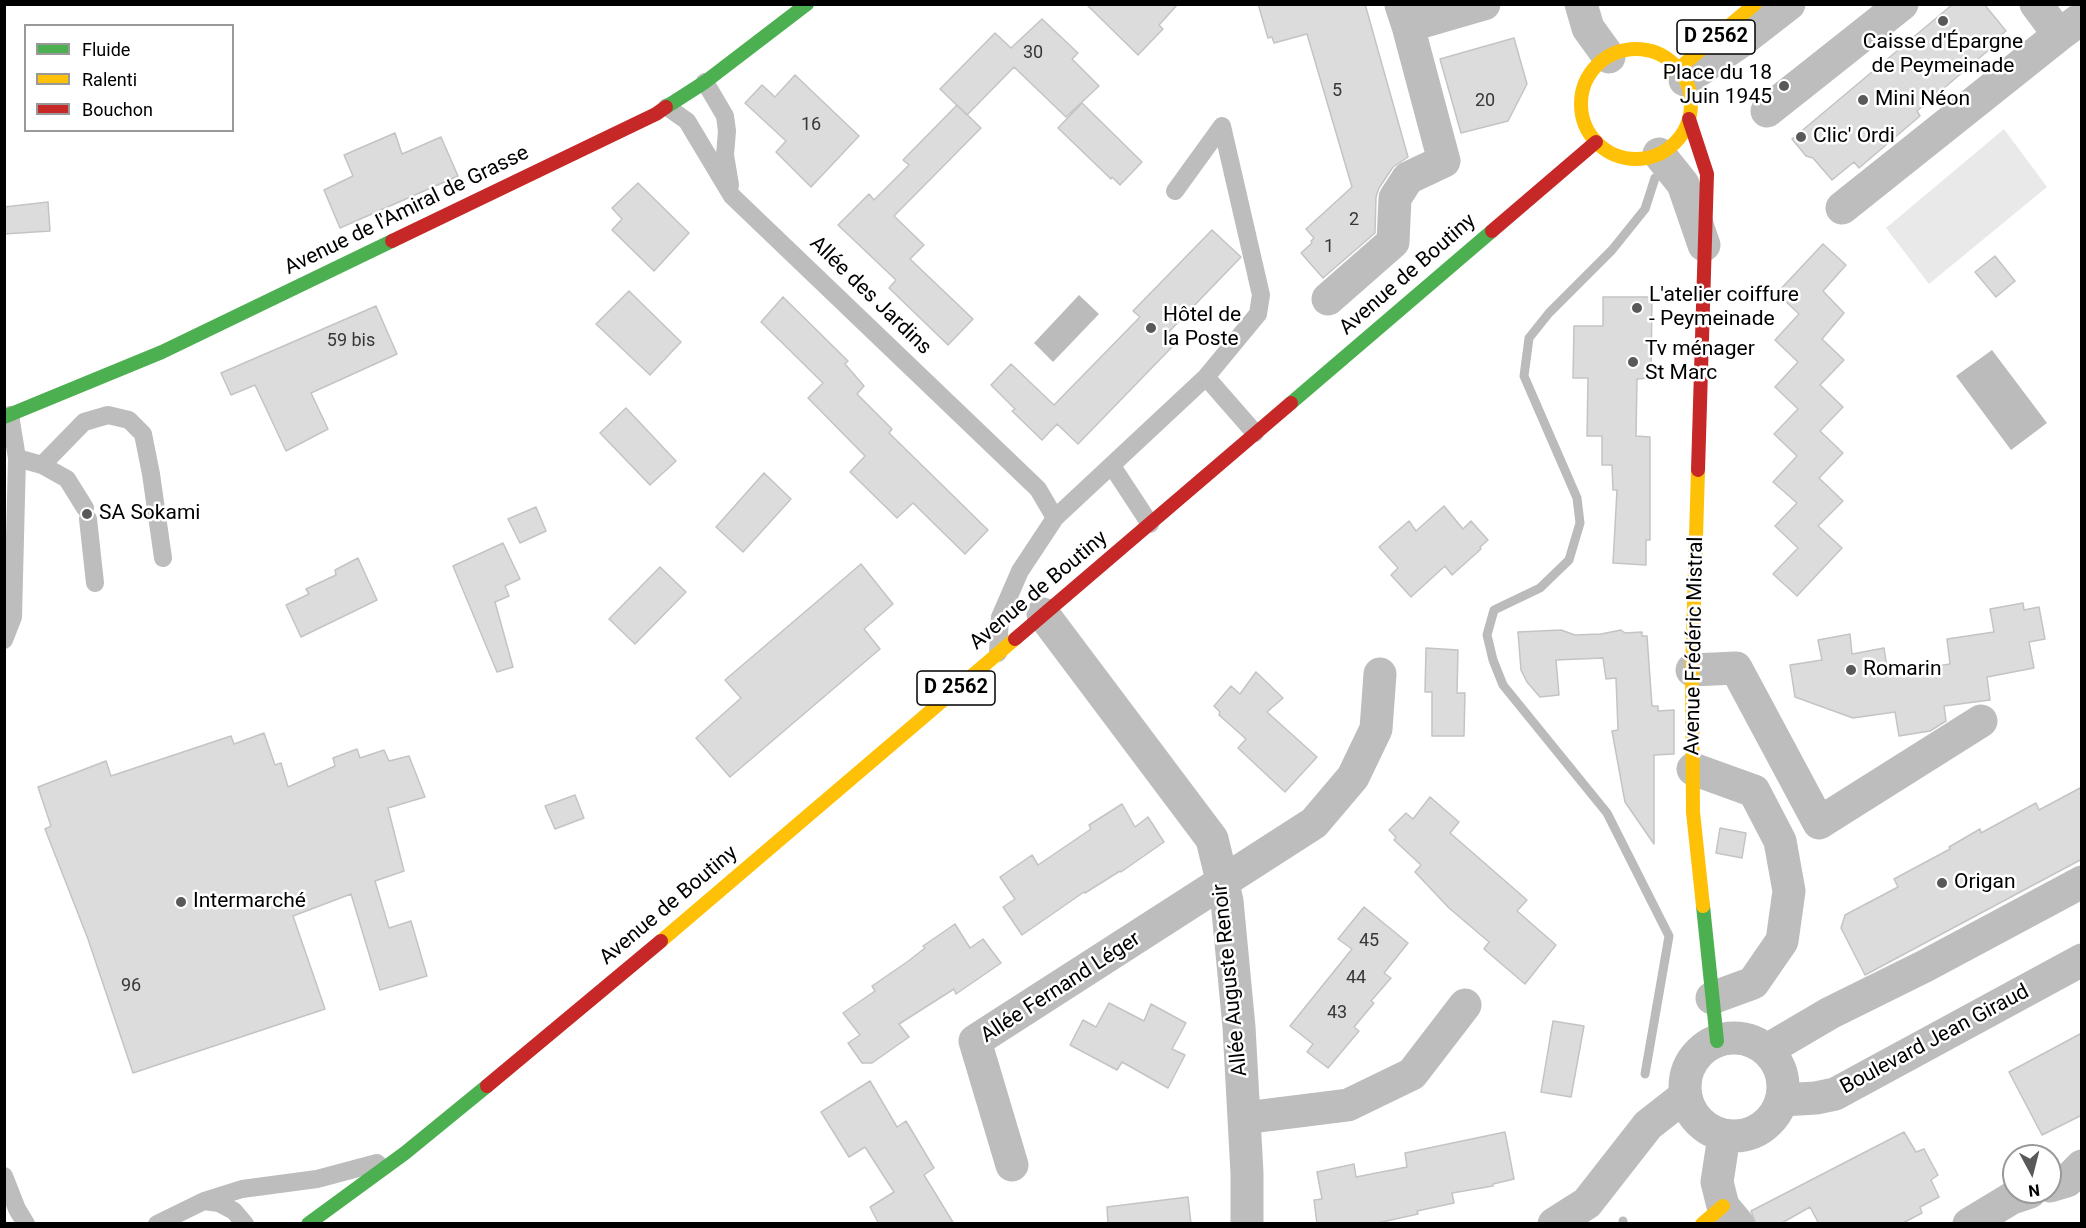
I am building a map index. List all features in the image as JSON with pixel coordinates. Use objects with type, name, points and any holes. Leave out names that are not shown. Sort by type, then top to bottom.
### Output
[{"type":"main road","name":"Avenue de l'Amiral de Grasse","points":[[7,416],[162,352],[645,120],[705,82],[807,4]]},
{"type":"main road","name":"D 2562","points":[[1681,74],[1755,4]]},
{"type":"main road","points":[[1626,50],[1645,50],[1663,57],[1681,74],[1689,93],[1689,119],[1682,134],[1672,146],[1659,154],[1642,159],[1625,158],[1609,153],[1586,129],[1581,113],[1581,96],[1586,81],[1595,67],[1608,57],[1626,50]]},
{"type":"main road","name":"Avenue Frédéric Mistral","points":[[1689,119],[1707,174],[1692,670],[1693,812],[1716,1041]]},
{"type":"main road","name":"Avenue de Boutiny","points":[[308,1224],[399,1158],[596,996],[1596,142]]},
{"type":"street","points":[[1328,298],[1393,242],[1395,198],[1408,178],[1444,161],[1404,15],[1484,4]]},
{"type":"street","points":[[1581,4],[1587,28],[1608,57]]},
{"type":"street","points":[[1681,74],[1740,42],[1789,4]]},
{"type":"street","points":[[1767,111],[1902,4]]},
{"type":"street","points":[[1842,208],[2074,27],[2036,4]]},
{"type":"street","name":"Avenue Frédéric Mistral","points":[[1659,154],[1683,184],[1706,250]]},
{"type":"street","name":"Allée Auguste Renoir","points":[[1043,614],[1212,839],[1227,902],[1239,1027],[1247,1224]]},
{"type":"street","points":[[1692,670],[1736,668],[1819,824],[1981,721]]},
{"type":"street","points":[[1222,883],[1314,823],[1353,777],[1376,729],[1380,674]]},
{"type":"street","points":[[1693,769],[1754,791],[1780,841],[1789,891],[1782,941],[1753,982],[1712,998]]},
{"type":"street","points":[[1767,1050],[1830,1013],[1925,966],[2082,882]]},
{"type":"street","name":"Allée Fernand Léger","points":[[1012,1165],[975,1041],[1222,883]]},
{"type":"street","name":"Boulevard Jean Giraud","points":[[1782,1100],[1816,1098],[1835,1094],[2082,960]]},
{"type":"street","points":[[1244,1118],[1348,1105],[1412,1074],[1465,1005]]},
{"type":"street","points":[[1729,1038],[1756,1043],[1767,1050],[1778,1065],[1783,1082],[1782,1100],[1770,1122],[1760,1130],[1748,1135],[1724,1136],[1710,1131],[1698,1122],[1685,1096],[1686,1076],[1694,1057],[1704,1047],[1729,1038]]},
{"type":"street","points":[[1554,1224],[1587,1203],[1648,1125],[1685,1096]]},
{"type":"street","points":[[1721,1218],[1717,1182],[1724,1136]]},
{"type":"street","points":[[2062,1182],[2082,1166]]},
{"type":"street","points":[[1969,1224],[2002,1203]]},
{"type":"lane","points":[[705,82],[725,116],[725,155],[732,196]]},
{"type":"lane","name":"Allée des Jardins","points":[[667,107],[687,121],[732,196],[1038,489],[1055,518]]},
{"type":"lane","points":[[998,653],[1000,617],[1020,571],[1055,518],[1206,377],[1258,314],[1261,295],[1222,126],[1175,191]]},
{"type":"lane","points":[[1206,377],[1255,433]]},
{"type":"lane","points":[[42,465],[84,422],[108,415],[129,420],[143,434],[163,558]]},
{"type":"lane","points":[[4,640],[13,617],[17,459],[7,416]]},
{"type":"lane","points":[[17,459],[42,465],[67,479],[87,514],[95,583]]},
{"type":"lane","points":[[1112,466],[1150,524]]},
{"type":"lane","points":[[157,1224],[204,1200],[242,1189],[317,1179],[399,1158]]},
{"type":"lane","points":[[4,1176],[17,1209],[26,1224]]},
{"type":"lane","points":[[204,1200],[219,1203],[234,1211],[245,1224]]},
{"type":"shaded area","points":[[2004,129],[2047,187],[1929,284],[1886,228]]},
{"type":"shaded area","points":[[1079,295],[1099,314],[1053,362],[1034,343]]},
{"type":"shaded area","points":[[1992,350],[2047,423],[2011,450],[1956,376]]},
{"type":"building","points":[[1086,4],[1178,4],[1159,25],[1163,29],[1138,55]]},
{"type":"building","points":[[1258,4],[1365,4],[1408,157],[1393,167],[1379,188],[1376,197],[1375,233],[1323,278],[1301,253],[1314,238],[1306,229],[1352,187],[1307,34],[1274,43],[1272,37],[1268,38]]},
{"type":"building","points":[[1953,4],[1984,4],[2006,31],[1995,40],[1997,43],[1917,111],[1920,116],[1859,168],[1854,162],[1832,180],[1813,158],[1806,156],[1792,139]]},
{"type":"building","points":[[1042,19],[1078,53],[1072,59],[1099,86],[1066,117],[1014,67],[967,115],[940,89],[995,33],[1011,48]]},
{"type":"building","points":[[1514,38],[1527,84],[1508,121],[1461,133],[1440,59]]},
{"type":"building","points":[[795,75],[859,136],[811,187],[776,152],[786,141],[745,103],[762,85],[775,97]]},
{"type":"building","points":[[1082,103],[1142,162],[1120,185],[1058,128]]},
{"type":"building","points":[[957,105],[981,128],[894,216],[924,245],[910,259],[973,319],[948,345],[889,288],[896,280],[838,225],[869,194],[874,200],[909,165],[903,160]]},
{"type":"building","points":[[395,133],[402,154],[441,137],[458,176],[340,228],[324,190],[353,176],[344,155]]},
{"type":"building","points":[[638,183],[689,233],[654,271],[612,230],[622,219],[612,208]]},
{"type":"building","points":[[48,202],[50,231],[4,234],[4,207]]},
{"type":"building","points":[[1212,230],[1241,257],[1163,338],[1172,347],[1078,444],[1057,424],[1042,440],[1012,411],[1015,409],[991,385],[1011,364],[1054,405],[1140,317],[1133,311]]},
{"type":"building","points":[[1823,244],[1846,265],[1823,291],[1844,313],[1822,339],[1844,360],[1820,385],[1843,407],[1820,431],[1843,453],[1819,478],[1843,501],[1818,526],[1842,548],[1797,596],[1773,574],[1798,548],[1775,526],[1797,503],[1773,482],[1797,456],[1774,434],[1798,409],[1775,387],[1798,362],[1775,340],[1799,314],[1777,293]]},
{"type":"building","points":[[1995,256],[2015,281],[1996,297],[1975,272]]},
{"type":"building","points":[[629,291],[681,342],[650,375],[596,324]]},
{"type":"building","points":[[783,297],[848,361],[845,364],[864,386],[857,394],[892,429],[889,433],[988,530],[965,554],[913,503],[897,518],[850,472],[865,456],[808,398],[823,383],[761,322]]},
{"type":"building","points":[[1603,297],[1652,297],[1651,378],[1637,379],[1636,436],[1650,437],[1650,540],[1646,540],[1646,565],[1613,563],[1617,490],[1613,490],[1612,465],[1602,465],[1602,436],[1587,436],[1588,378],[1573,378],[1574,326],[1603,326]]},
{"type":"building","points":[[376,306],[397,354],[311,393],[328,429],[286,451],[255,385],[231,395],[221,373]]},
{"type":"building","points":[[626,408],[676,461],[650,485],[600,433]]},
{"type":"building","points":[[764,473],[791,499],[743,552],[716,527]]},
{"type":"building","points":[[1444,506],[1463,529],[1471,521],[1488,540],[1452,575],[1445,566],[1411,597],[1391,575],[1398,568],[1379,547],[1409,521],[1416,531]]},
{"type":"building","points":[[536,507],[546,531],[520,543],[508,519]]},
{"type":"building","points":[[503,543],[520,579],[505,586],[509,596],[495,602],[513,667],[497,672],[453,566]]},
{"type":"building","points":[[358,558],[377,600],[301,637],[286,605],[309,594],[306,589],[336,575],[335,570]]},
{"type":"building","points":[[861,564],[893,604],[864,629],[880,649],[730,777],[696,738],[741,698],[725,680]]},
{"type":"building","points":[[660,567],[686,592],[635,644],[609,619]]},
{"type":"building","name":"Romarin","points":[[2023,603],[2024,610],[2039,607],[2045,639],[2029,642],[2034,668],[1987,677],[1990,700],[1944,706],[1946,721],[1930,731],[1899,736],[1895,712],[1853,718],[1795,697],[1790,665],[1822,660],[1818,640],[1850,634],[1852,654],[1884,648],[1888,674],[1950,664],[1947,639],[1994,632],[1990,609]]},
{"type":"building","points":[[1561,630],[1575,635],[1601,634],[1621,630],[1625,633],[1642,632],[1642,636],[1647,636],[1652,706],[1658,706],[1658,711],[1674,710],[1674,754],[1654,755],[1654,844],[1625,802],[1612,731],[1618,730],[1616,678],[1606,679],[1603,658],[1556,660],[1559,695],[1540,697],[1527,682],[1521,670],[1518,632]]},
{"type":"building","points":[[1426,648],[1458,650],[1457,693],[1465,693],[1464,736],[1432,736],[1432,692],[1425,692]]},
{"type":"building","points":[[1256,672],[1283,698],[1267,712],[1317,757],[1285,792],[1238,748],[1246,739],[1219,715],[1220,712],[1214,706],[1231,686],[1240,694]]},
{"type":"building","name":"Intermarché","points":[[264,733],[275,765],[281,763],[288,787],[335,766],[333,758],[357,749],[360,758],[384,750],[389,761],[409,756],[425,797],[388,808],[404,871],[375,881],[389,928],[411,921],[427,976],[380,990],[351,894],[293,916],[325,1009],[133,1073],[88,939],[45,829],[51,826],[38,787],[106,761],[111,776],[231,736],[234,744]]},
{"type":"building","name":"Origan","points":[[2082,787],[2082,859],[1865,975],[1841,928],[1845,915],[1898,887],[1894,879],[1950,849],[1949,847],[1980,829],[1981,833],[2036,803],[2039,810]]},
{"type":"building","points":[[575,795],[584,818],[555,829],[545,806]]},
{"type":"building","points":[[1430,797],[1459,822],[1450,833],[1527,900],[1517,911],[1556,945],[1525,984],[1484,949],[1489,942],[1449,908],[1415,872],[1421,865],[1394,840],[1396,837],[1389,830],[1406,813],[1413,819]]},
{"type":"building","points":[[1122,804],[1135,827],[1148,817],[1164,842],[1121,872],[1084,892],[1022,935],[1003,907],[1015,899],[1000,877],[1032,855],[1038,865],[1091,829],[1089,825]]},
{"type":"building","points":[[1720,828],[1746,833],[1742,858],[1716,853]]},
{"type":"building","points":[[1364,907],[1408,943],[1384,973],[1391,978],[1371,1001],[1374,1003],[1354,1027],[1359,1031],[1328,1068],[1307,1052],[1313,1044],[1290,1026],[1352,949],[1338,939]]},
{"type":"building","points":[[955,924],[970,948],[983,939],[1001,963],[956,994],[954,989],[899,1024],[909,1037],[872,1063],[862,1063],[848,1043],[860,1035],[843,1013],[875,991],[872,986]]},
{"type":"building","points":[[1109,1003],[1144,1021],[1151,1004],[1186,1023],[1172,1049],[1185,1055],[1168,1088],[1122,1062],[1117,1070],[1070,1045],[1083,1020],[1096,1027]]},
{"type":"building","points":[[1553,1021],[1584,1026],[1571,1097],[1541,1092]]},
{"type":"building","points":[[2082,1033],[2082,1115],[2042,1135],[2009,1072]]},
{"type":"building","points":[[870,1081],[897,1127],[906,1121],[934,1168],[924,1175],[954,1224],[879,1224],[870,1207],[894,1192],[865,1147],[849,1157],[821,1112]]},
{"type":"building","points":[[1505,1132],[1514,1179],[1493,1184],[1493,1186],[1452,1193],[1454,1203],[1417,1211],[1418,1214],[1373,1224],[1317,1224],[1314,1200],[1322,1199],[1317,1172],[1354,1164],[1356,1177],[1407,1167],[1405,1153]]},
{"type":"building","points":[[1904,1132],[1916,1152],[1924,1149],[1938,1175],[1931,1180],[1939,1197],[1920,1207],[1922,1213],[1901,1224],[1819,1224],[1810,1207],[1780,1224],[1756,1224],[1751,1211]]},
{"type":"building","points":[[1188,1197],[1191,1224],[1108,1224],[1107,1207]]},
{"type":"waterway","points":[[1645,1074],[1669,936],[1607,813],[1503,685],[1493,660],[1487,635],[1494,610],[1540,588],[1569,560],[1580,523],[1577,498],[1524,376],[1529,338],[1549,313],[1612,250],[1645,209],[1655,178]]},
{"type":"traffic: fast","points":[[666,107],[705,82],[807,4]]},
{"type":"traffic: fast","points":[[1291,403],[1492,231]]},
{"type":"traffic: fast","points":[[4,417],[162,352],[392,241]]},
{"type":"traffic: fast","points":[[1703,906],[1717,1041]]},
{"type":"traffic: fast","points":[[308,1224],[405,1153],[487,1086]]},
{"type":"traffic: slow","points":[[1678,69],[1755,4]]},
{"type":"traffic: slow","points":[[1636,49],[1657,54],[1675,65],[1686,83],[1691,104],[1686,125],[1675,143],[1657,154],[1636,159],[1615,154],[1597,143],[1586,125],[1581,104],[1586,83],[1597,65],[1615,54],[1636,49]]},
{"type":"traffic: slow","points":[[1698,470],[1692,670],[1693,812],[1703,906]]},
{"type":"traffic: slow","points":[[661,941],[1015,639]]},
{"type":"traffic: slow","points":[[1702,1224],[1723,1206]]},
{"type":"traffic: jam","points":[[392,241],[656,114],[666,107]]},
{"type":"traffic: jam","points":[[1689,119],[1707,174],[1698,470]]},
{"type":"traffic: jam","points":[[1492,231],[1596,142]]},
{"type":"traffic: jam","points":[[1015,639],[1291,403]]},
{"type":"traffic: jam","points":[[487,1086],[661,941]]},
{"type":"place","name":"Caisse d'Épargne de Peymeinade","points":[[1943,21]]},
{"type":"place","name":"Place du 18 Juin 1945","points":[[1784,86]]},
{"type":"place","name":"Mini Néon","points":[[1863,100]]},
{"type":"place","name":"Clic' Ordi","points":[[1801,137]]},
{"type":"place","name":"L'atelier coiffure - Peymeinade","points":[[1637,308]]},
{"type":"place","name":"Hôtel de la Poste","points":[[1151,328]]},
{"type":"place","name":"Tv ménager St Marc","points":[[1633,362]]},
{"type":"place","name":"SA Sokami","points":[[87,514]]},
{"type":"place","name":"Romarin","points":[[1851,670]]},
{"type":"place","name":"Origan","points":[[1942,883]]},
{"type":"place","name":"Intermarché","points":[[181,902]]}]
